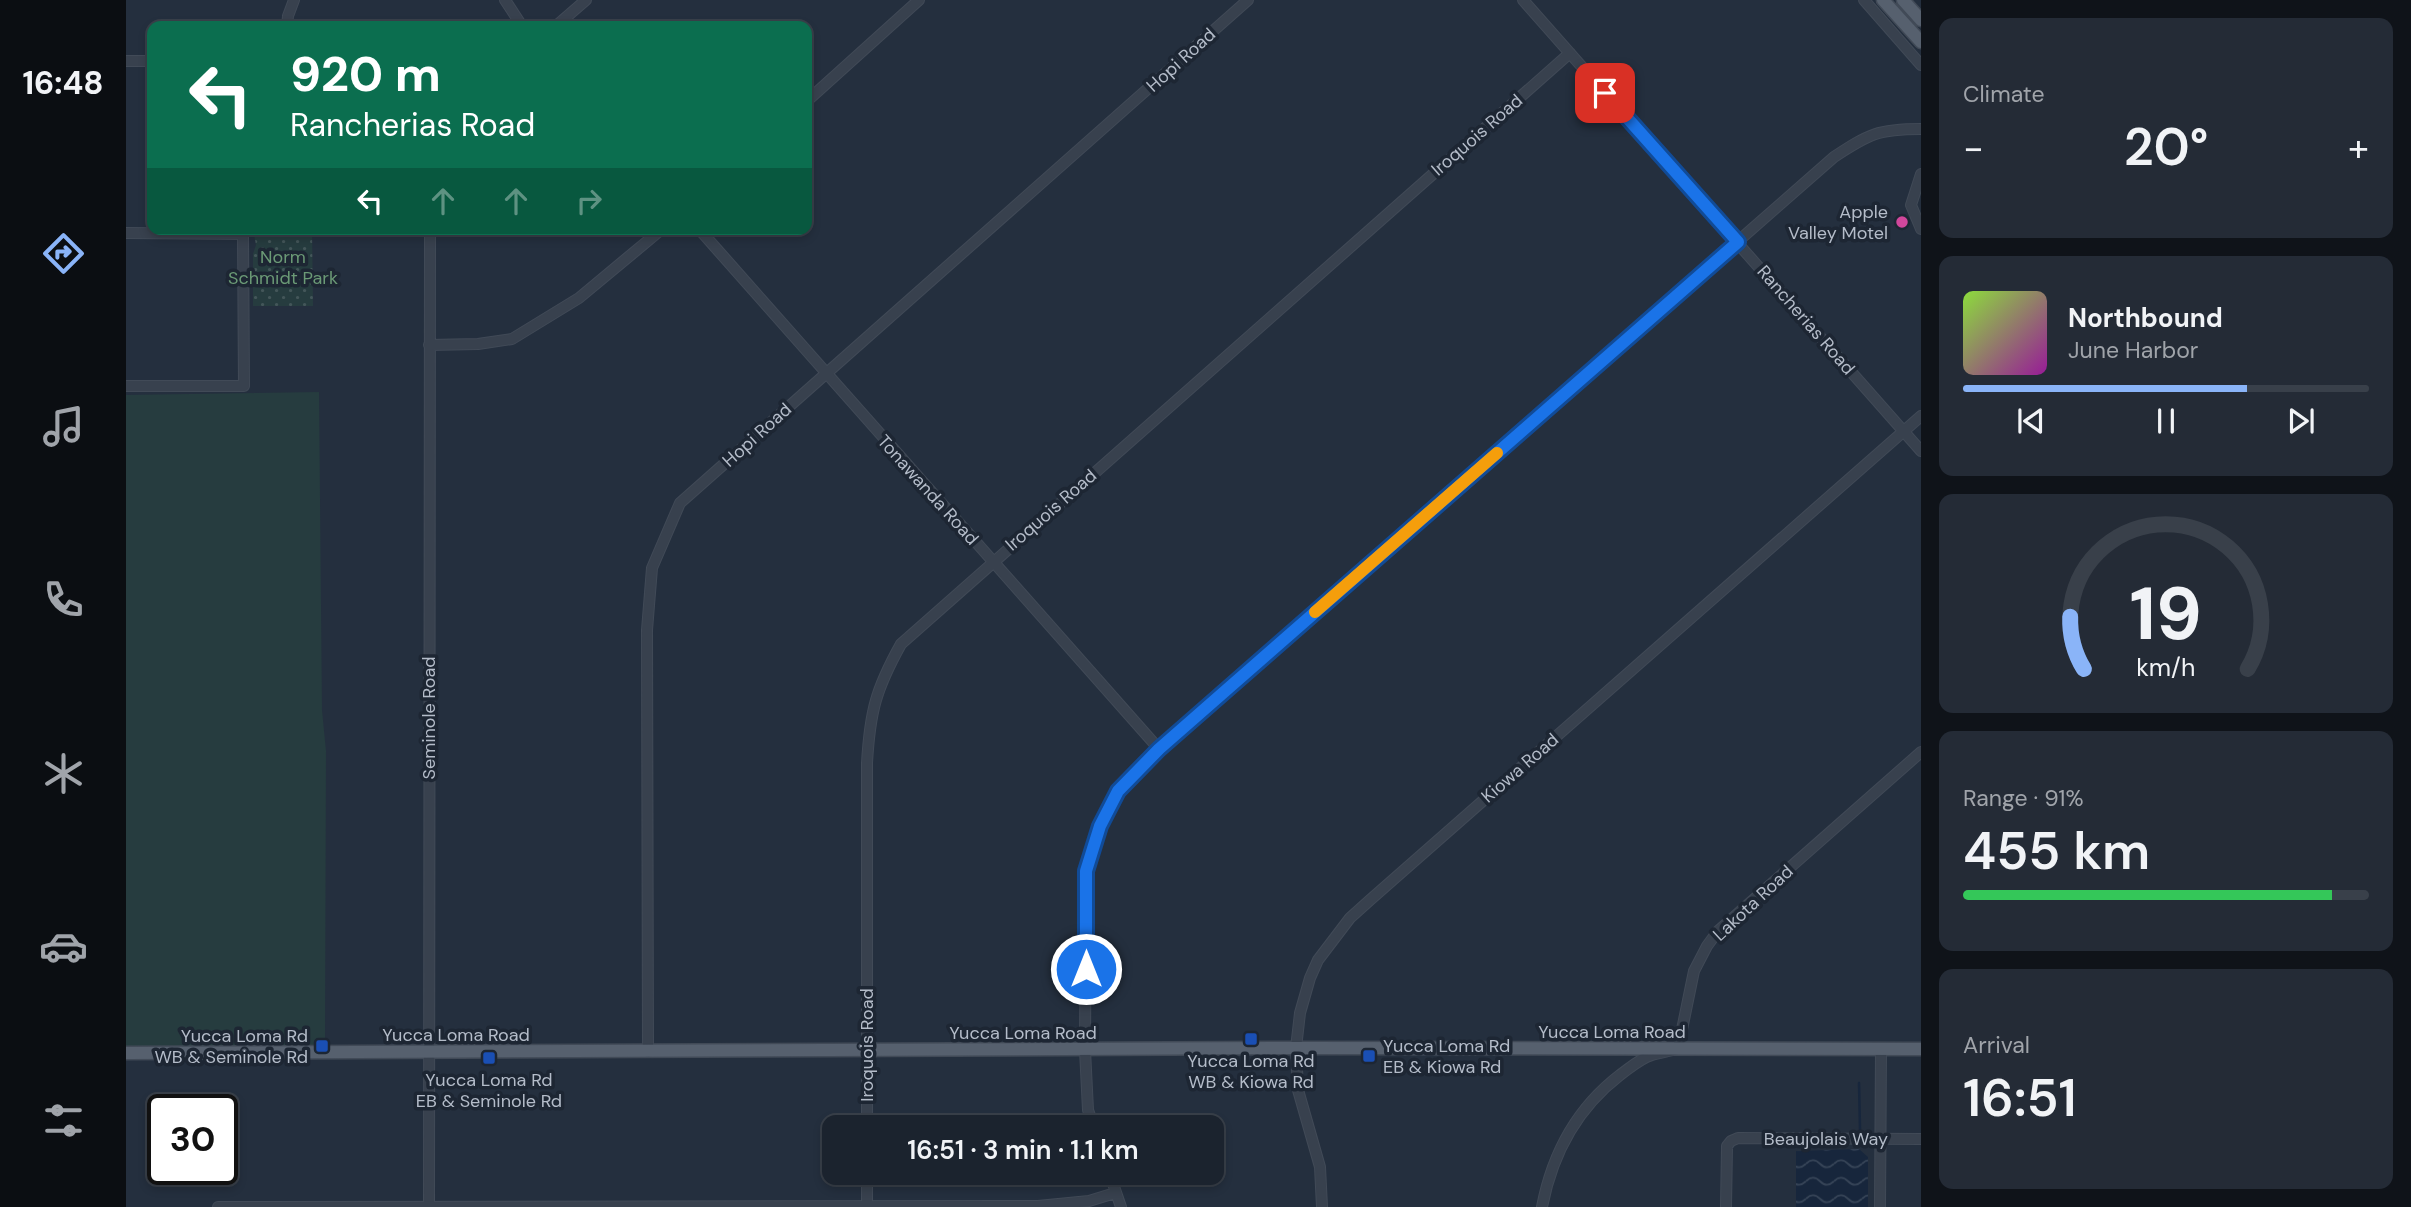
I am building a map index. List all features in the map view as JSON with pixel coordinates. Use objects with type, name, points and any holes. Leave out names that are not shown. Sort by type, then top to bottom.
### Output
[{"type":"main road","points":[[1883,0],[1921,42]]},
{"type":"main road","points":[[1903,0],[1921,20]]},
{"type":"main road","name":"Yucca Loma Road","points":[[126,1053],[1296,1048],[1921,1049]]},
{"type":"street","points":[[288,21],[294,0]]},
{"type":"street","points":[[505,0],[519,21]]},
{"type":"street","points":[[562,21],[586,0]]},
{"type":"street","points":[[812,96],[919,0]]},
{"type":"street","name":"Hopi Road","points":[[648,1052],[648,630],[652,568],[680,503],[1248,0]]},
{"type":"street","name":"Rancherias Road","points":[[1524,0],[1921,451]]},
{"type":"street","points":[[1864,0],[1921,65]]},
{"type":"street","name":"Iroquois Road","points":[[867,1115],[867,763],[871,713],[886,670],[901,644],[1570,53]]},
{"type":"street","points":[[126,61],[147,61]]},
{"type":"street","points":[[1090,1115],[1085,1050],[1086,871],[1100,826],[1118,791],[1159,749],[1834,157],[1867,136],[1899,129],[1921,129]]},
{"type":"street","points":[[1921,174],[1911,205],[1921,229]]},
{"type":"street","points":[[126,233],[147,233]]},
{"type":"street","points":[[126,386],[244,386],[243,235]]},
{"type":"street","name":"Seminole Road","points":[[429,1206],[430,235]]},
{"type":"street","points":[[429,345],[512,340],[579,298],[655,235]]},
{"type":"street","name":"Tonawanda Road","points":[[704,235],[825,375],[1159,749]]},
{"type":"street","name":"Kiowa Road","points":[[1322,1207],[1320,1167],[1297,1090],[1296,1048],[1301,1005],[1310,978],[1332,940],[1350,918],[1921,416]]},
{"type":"street","name":"Lakota Road","points":[[1678,1049],[1694,971],[1718,931],[1921,752]]},
{"type":"street","points":[[1542,1207],[1547,1181],[1560,1148],[1592,1100],[1637,1062],[1678,1049]]},
{"type":"street","points":[[1880,1207],[1881,1049]]},
{"type":"street","name":"Beaujolais Way","points":[[1726,1207],[1727,1146],[1738,1138],[1921,1139]]},
{"type":"street","points":[[867,1185],[867,1207]]},
{"type":"street","points":[[1112,1185],[1121,1207]]},
{"type":"street","points":[[218,1207],[1067,1205],[1115,1193]]},
{"type":"green space","name":"Norm Schmidt Park","points":[[254,235],[312,235],[313,306],[253,306],[253,254],[256,245]]},
{"type":"green space","points":[[319,392],[322,710],[326,751],[325,1048],[126,1046],[126,395]]},
{"type":"water","points":[[1859,1149],[1868,1157],[1868,1207],[1796,1207],[1796,1151]]},
{"type":"waterway","points":[[1859,1083],[1860,1129]]},
{"type":"slow traffic","points":[[1315,612],[1497,453]]},
{"type":"place","name":"Apple Valley Motel","points":[[1902,222]]},
{"type":"place","name":"Yucca Loma Rd WB & Kiowa Rd","points":[[1251,1039]]},
{"type":"place","name":"Yucca Loma Rd WB & Seminole Rd","points":[[322,1046]]},
{"type":"place","name":"Yucca Loma Rd EB & Kiowa Rd","points":[[1369,1056]]},
{"type":"place","name":"Yucca Loma Rd EB & Seminole Rd","points":[[489,1058]]},
{"type":"route","points":[[1086,969],[1086,871],[1100,826],[1118,791],[1159,749],[1738,242],[1605,93]]}]
